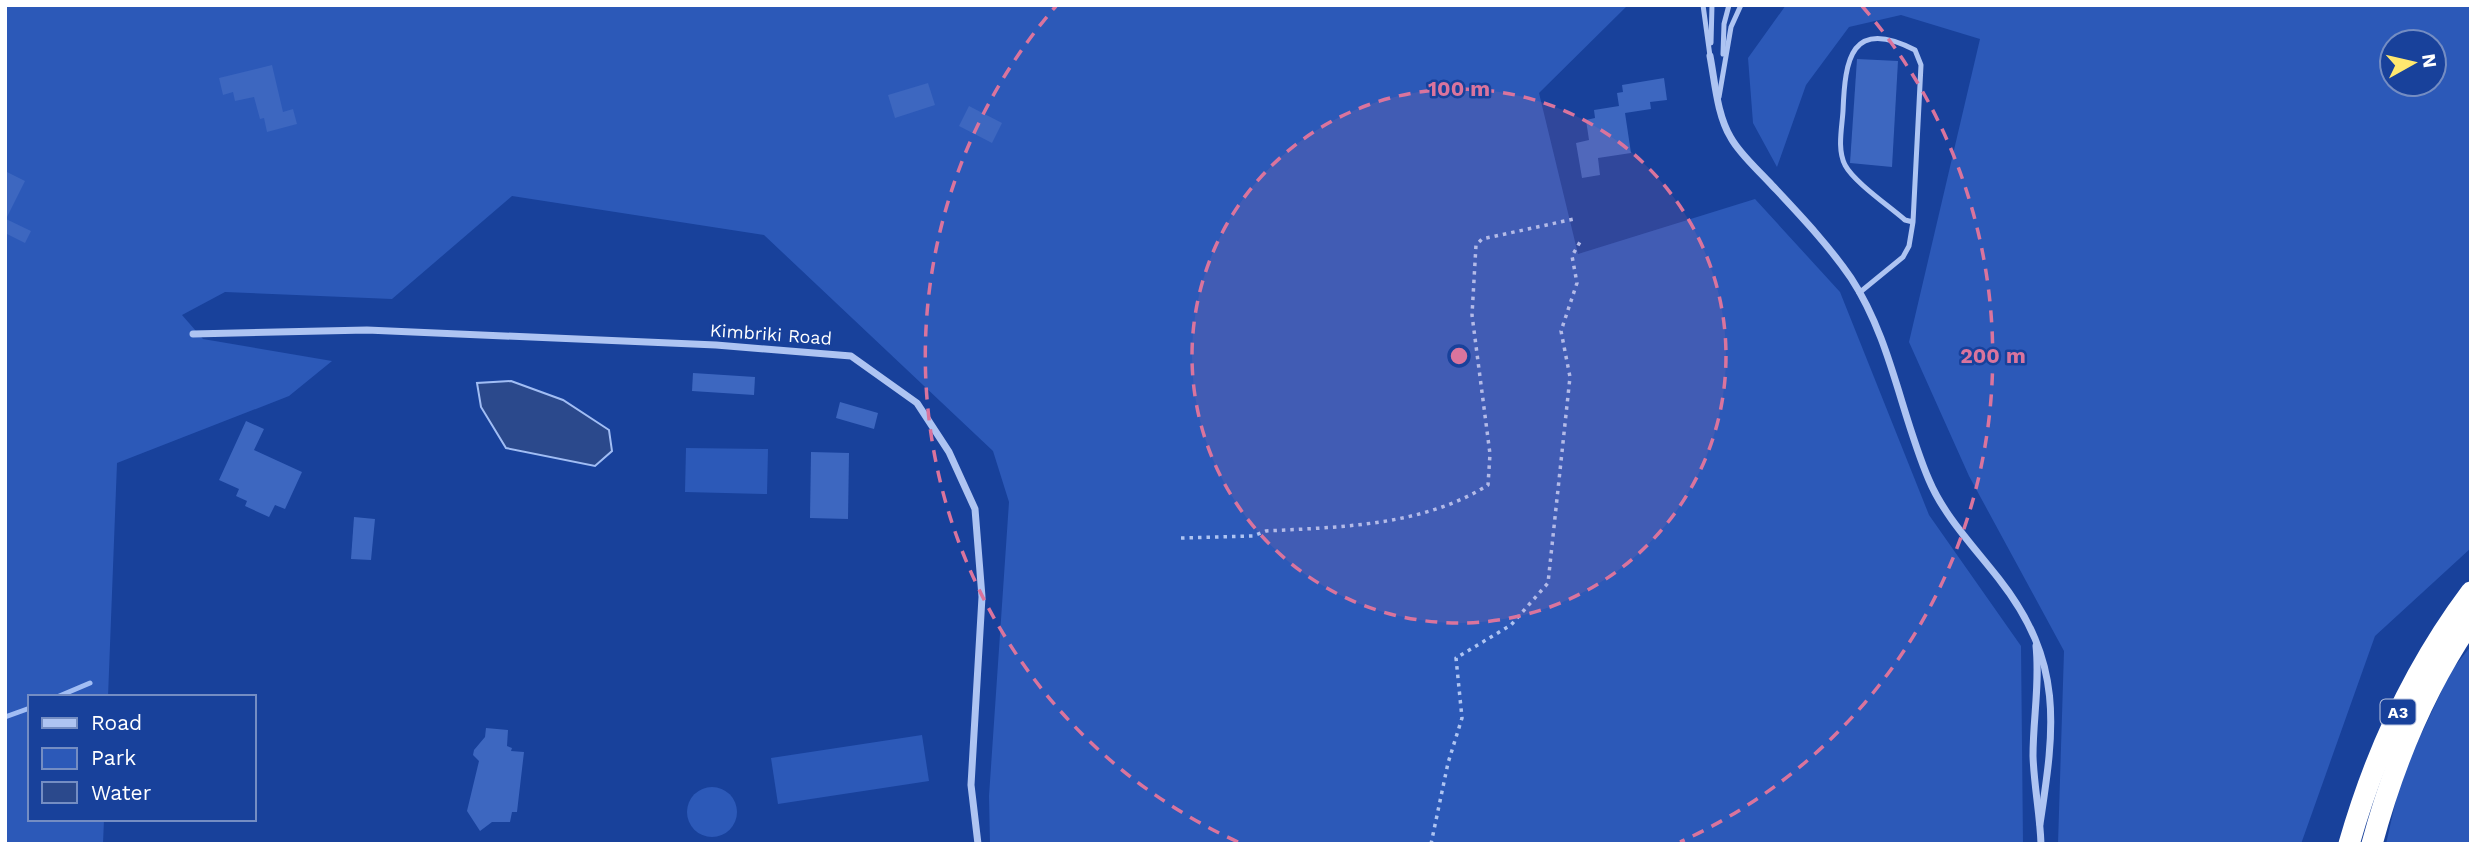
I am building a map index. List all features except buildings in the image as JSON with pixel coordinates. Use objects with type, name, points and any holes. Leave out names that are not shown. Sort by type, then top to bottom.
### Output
[{"type":"highway","name":"A3","points":[[2349,844],[2371,772],[2397,714],[2434,646],[2471,592]]},
{"type":"highway","name":"A3","points":[[2372,844],[2395,770],[2414,724],[2471,621]]},
{"type":"street","points":[[1710,57],[1718,101],[1729,136],[1830,250],[1859,293],[1890,366],[1930,483],[1952,519],[2021,610],[2035,635],[2044,660],[2051,694],[2052,732],[2040,824],[2040,844]]},
{"type":"street","name":"Kimbriki Road","points":[[193,334],[367,330],[716,345],[851,356],[917,403],[949,452],[975,509],[982,597],[971,785],[978,844]]},
{"type":"street","points":[[2035,635],[2039,683],[2034,718],[2034,782],[2040,824]]},
{"type":"lane","points":[[1703,5],[1710,57]]},
{"type":"lane","points":[[1710,57],[1712,5]]},
{"type":"lane","points":[[1722,70],[1724,23],[1729,5]]},
{"type":"lane","points":[[1718,101],[1731,27],[1741,5]]},
{"type":"lane","points":[[1859,293],[1903,257],[1913,222],[1921,65],[1915,50],[1896,40],[1872,38],[1854,48],[1844,69],[1841,153],[1846,167],[1905,220],[1913,222]]},
{"type":"path","points":[[1181,538],[1253,536],[1266,531],[1406,519],[1472,495],[1488,485],[1490,454],[1472,316],[1476,245],[1482,239],[1574,219]]},
{"type":"path","points":[[1431,844],[1448,763],[1462,718],[1456,658],[1511,625],[1548,583],[1570,377],[1561,331],[1577,284],[1572,256],[1580,242]]},
{"type":"green space","points":[[5,5],[1628,5],[1539,93],[1578,254],[1755,199],[1840,292],[1929,515],[2021,646],[2023,844],[990,844],[989,796],[1009,502],[993,451],[764,235],[512,196],[392,299],[225,292],[182,315],[203,339],[332,361],[289,396],[117,463],[108,695],[28,695],[28,821],[104,821],[103,844],[5,844]]},
{"type":"green space","points":[[1786,5],[2471,5],[2471,548],[2375,636],[2301,844],[2058,844],[2064,651],[1969,476],[1909,342],[1980,39],[1901,15],[1849,27],[1806,85],[1777,167],[1753,123],[1748,58]]},
{"type":"green space","points":[[686,448],[768,449],[767,494],[685,492]]},
{"type":"green space","points":[[2471,646],[2471,844],[2386,844],[2401,777],[2451,671]]},
{"type":"green space","points":[[922,735],[929,781],[778,804],[771,758]]},
{"type":"green space","points":[[712,787],[729,795],[737,812],[729,829],[712,837],[695,829],[687,812],[695,795]]},
{"type":"water","points":[[511,381],[563,400],[609,430],[612,451],[595,466],[506,448],[481,407],[477,383]]},
{"type":"waterway","points":[[62,695],[90,683]]},
{"type":"waterway","points":[[5,717],[28,709]]}]
